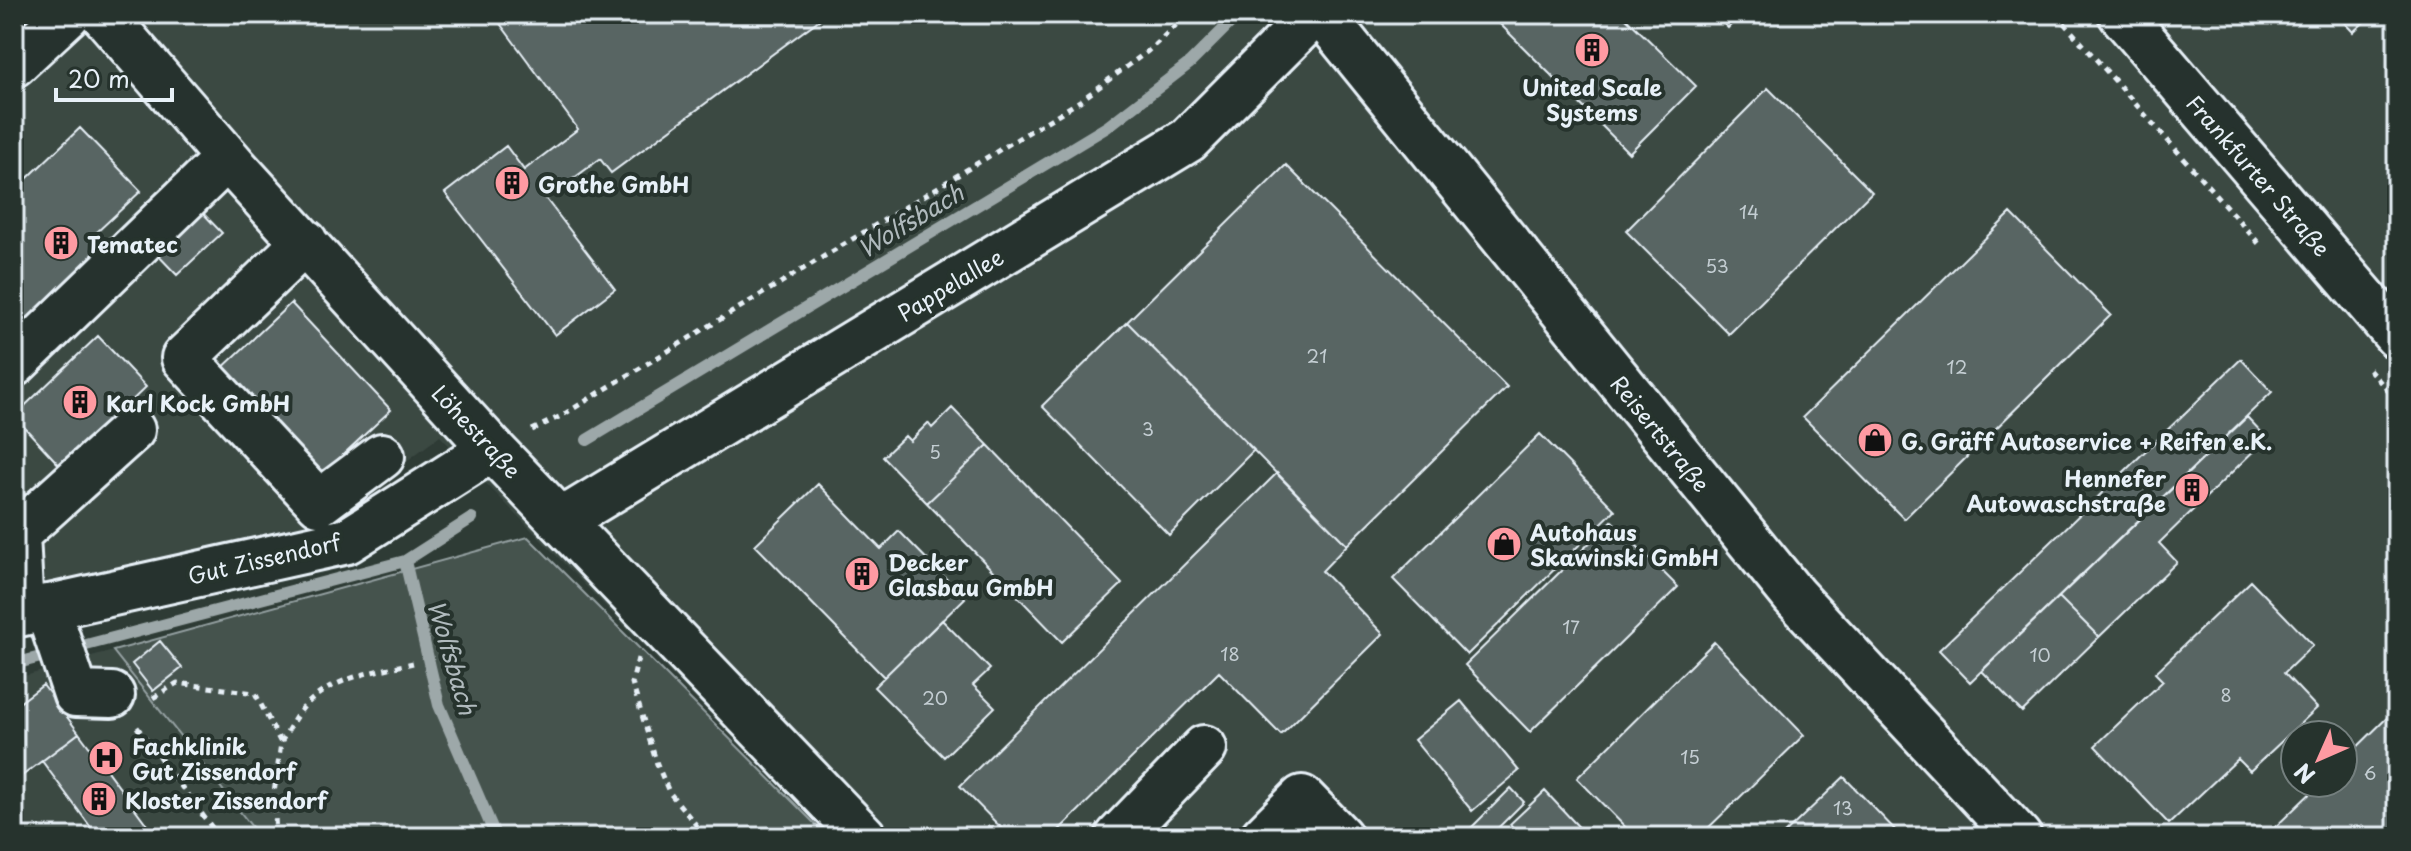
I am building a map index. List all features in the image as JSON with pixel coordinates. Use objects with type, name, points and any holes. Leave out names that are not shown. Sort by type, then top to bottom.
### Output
[{"type":"street","points":[[14,64],[68,14]]},
{"type":"street","name":"Löhestraße","points":[[103,14],[227,158],[492,449],[864,837]]},
{"type":"street","name":"Pappelallee","points":[[561,521],[1188,140],[1314,14]]},
{"type":"street","name":"Reisertstraße","points":[[1322,14],[1794,596],[2019,837]]},
{"type":"street","name":"Frankfurter Straße","points":[[2121,14],[2397,336]]},
{"type":"street","points":[[14,364],[227,158]]},
{"type":"street","points":[[305,242],[184,358],[319,503],[382,456]]},
{"type":"street","points":[[112,695],[76,694],[41,628],[17,534],[132,430]]},
{"type":"street","name":"Gut Zissendorf","points":[[41,628],[347,541],[492,449]]},
{"type":"street","points":[[1118,837],[1204,748]]},
{"type":"street","points":[[1263,837],[1302,798],[1340,837]]},
{"type":"path","points":[[492,449],[561,416],[1067,109],[1148,51],[1188,14]]},
{"type":"path","points":[[2056,14],[2264,249]]},
{"type":"path","points":[[2368,367],[2397,401]]},
{"type":"path","points":[[648,612],[632,683],[669,792],[706,837]]},
{"type":"path","points":[[276,837],[274,793],[281,743],[301,710],[328,686],[413,663]]},
{"type":"path","points":[[112,695],[156,698],[177,683],[255,693],[281,743]]},
{"type":"path","points":[[112,695],[219,837]]},
{"type":"shaded area","points":[[14,14],[2397,14],[2397,837],[830,837],[440,436],[324,523],[14,591]]},
{"type":"shaded area","points":[[528,537],[828,837],[260,837],[113,651]]},
{"type":"shaded area","name":"Fachklinik Gut Zissendorf","points":[[113,651],[260,837],[14,837],[14,679]]},
{"type":"building","name":"Grothe GmbH","points":[[493,14],[827,14],[611,173],[600,159],[546,199],[615,289],[555,335],[445,193],[506,146],[524,170],[578,129]]},
{"type":"building","name":"United Scale Systems","points":[[1490,14],[1622,14],[1696,86],[1629,153]]},
{"type":"building","points":[[1714,14],[1741,14],[1728,28]]},
{"type":"building","points":[[2336,14],[2373,14],[2353,32]]},
{"type":"building","points":[[1768,88],[1872,192],[1729,334],[1626,231]]},
{"type":"building","name":"Tematec","points":[[80,128],[141,191],[97,232],[117,253],[14,352],[14,191]]},
{"type":"building","points":[[1286,165],[1507,387],[1347,545],[1127,322]]},
{"type":"building","points":[[197,207],[222,233],[177,275],[152,249]]},
{"type":"building","points":[[2011,213],[2111,315],[1904,519],[1803,417]]},
{"type":"building","points":[[291,303],[391,410],[317,479],[218,372]]},
{"type":"building","points":[[1127,322],[1254,450],[1169,535],[1042,406]]},
{"type":"building","name":"Karl Kock GmbH","points":[[98,336],[146,387],[62,468],[14,416]]},
{"type":"building","points":[[2241,359],[2272,392],[1970,682],[1939,650]]},
{"type":"building","points":[[952,408],[988,445],[927,503],[883,457],[905,436],[910,441],[928,423],[932,428]]},
{"type":"building","name":"Hennefer Autowaschstraße","points":[[2247,417],[2267,438],[2159,543],[2177,562],[2099,637],[2059,597]]},
{"type":"building","name":"Autohaus Skawinski GmbH","points":[[1540,434],[1615,510],[1467,655],[1393,579]]},
{"type":"building","points":[[988,445],[1122,584],[1062,642],[927,503]]},
{"type":"building","points":[[1277,473],[1347,545],[1322,571],[1383,634],[1281,735],[1219,672],[1052,837],[1010,837],[960,786]]},
{"type":"building","name":"Decker Glasbau GmbH","points":[[818,484],[881,549],[899,531],[965,598],[884,677],[755,545]]},
{"type":"building","points":[[1612,521],[1678,587],[1530,732],[1465,665]]},
{"type":"building","points":[[2251,581],[2313,645],[2284,673],[2317,708],[2305,719],[2279,719],[2279,744],[2250,771],[2238,759],[2169,824],[2095,746],[2163,681],[2155,673]]},
{"type":"building","points":[[2059,597],[2099,637],[2022,712],[1982,671]]},
{"type":"building","points":[[942,620],[990,669],[973,685],[995,707],[944,757],[874,687]]},
{"type":"building","points":[[160,641],[182,668],[153,691],[132,664]]},
{"type":"building","points":[[1714,642],[1804,735],[1699,837],[1635,837],[1577,778]]},
{"type":"building","points":[[43,685],[79,733],[14,782],[14,707]]},
{"type":"building","points":[[1461,701],[1519,771],[1472,811],[1414,740]]},
{"type":"building","points":[[2397,708],[2397,830],[2390,837],[2265,837],[2304,799],[2359,799],[2359,745]]},
{"type":"building","name":"Kloster Zissendorf","points":[[79,733],[156,837],[98,837],[42,761]]},
{"type":"building","points":[[1844,777],[1902,837],[1781,837]]},
{"type":"building","points":[[1511,788],[1524,802],[1489,837],[1462,837]]},
{"type":"building","points":[[1545,791],[1588,837],[1521,837],[1510,824]]},
{"type":"waterway","name":"Wolfsbach","points":[[587,440],[1107,127],[1190,63],[1239,14]]},
{"type":"waterway","name":"Wolfsbach","points":[[472,518],[405,561],[439,705],[496,837]]},
{"type":"waterway","points":[[14,664],[405,561]]},
{"type":"place","name":"United Scale Systems","points":[[1592,50]]},
{"type":"place","name":"Grothe GmbH","points":[[512,183]]},
{"type":"place","name":"Tematec","points":[[61,243]]},
{"type":"place","name":"Karl Kock GmbH","points":[[80,402]]},
{"type":"place","name":"G. Gräff Autoservice + Reifen e.K.","points":[[1875,440]]},
{"type":"place","name":"Hennefer Autowaschstraße","points":[[2192,490]]},
{"type":"place","name":"Autohaus Skawinski GmbH","points":[[1504,544]]},
{"type":"place","name":"Decker Glasbau GmbH","points":[[862,574]]},
{"type":"place","name":"Fachklinik Gut Zissendorf","points":[[106,758]]},
{"type":"place","name":"Kloster Zissendorf","points":[[99,799]]}]
